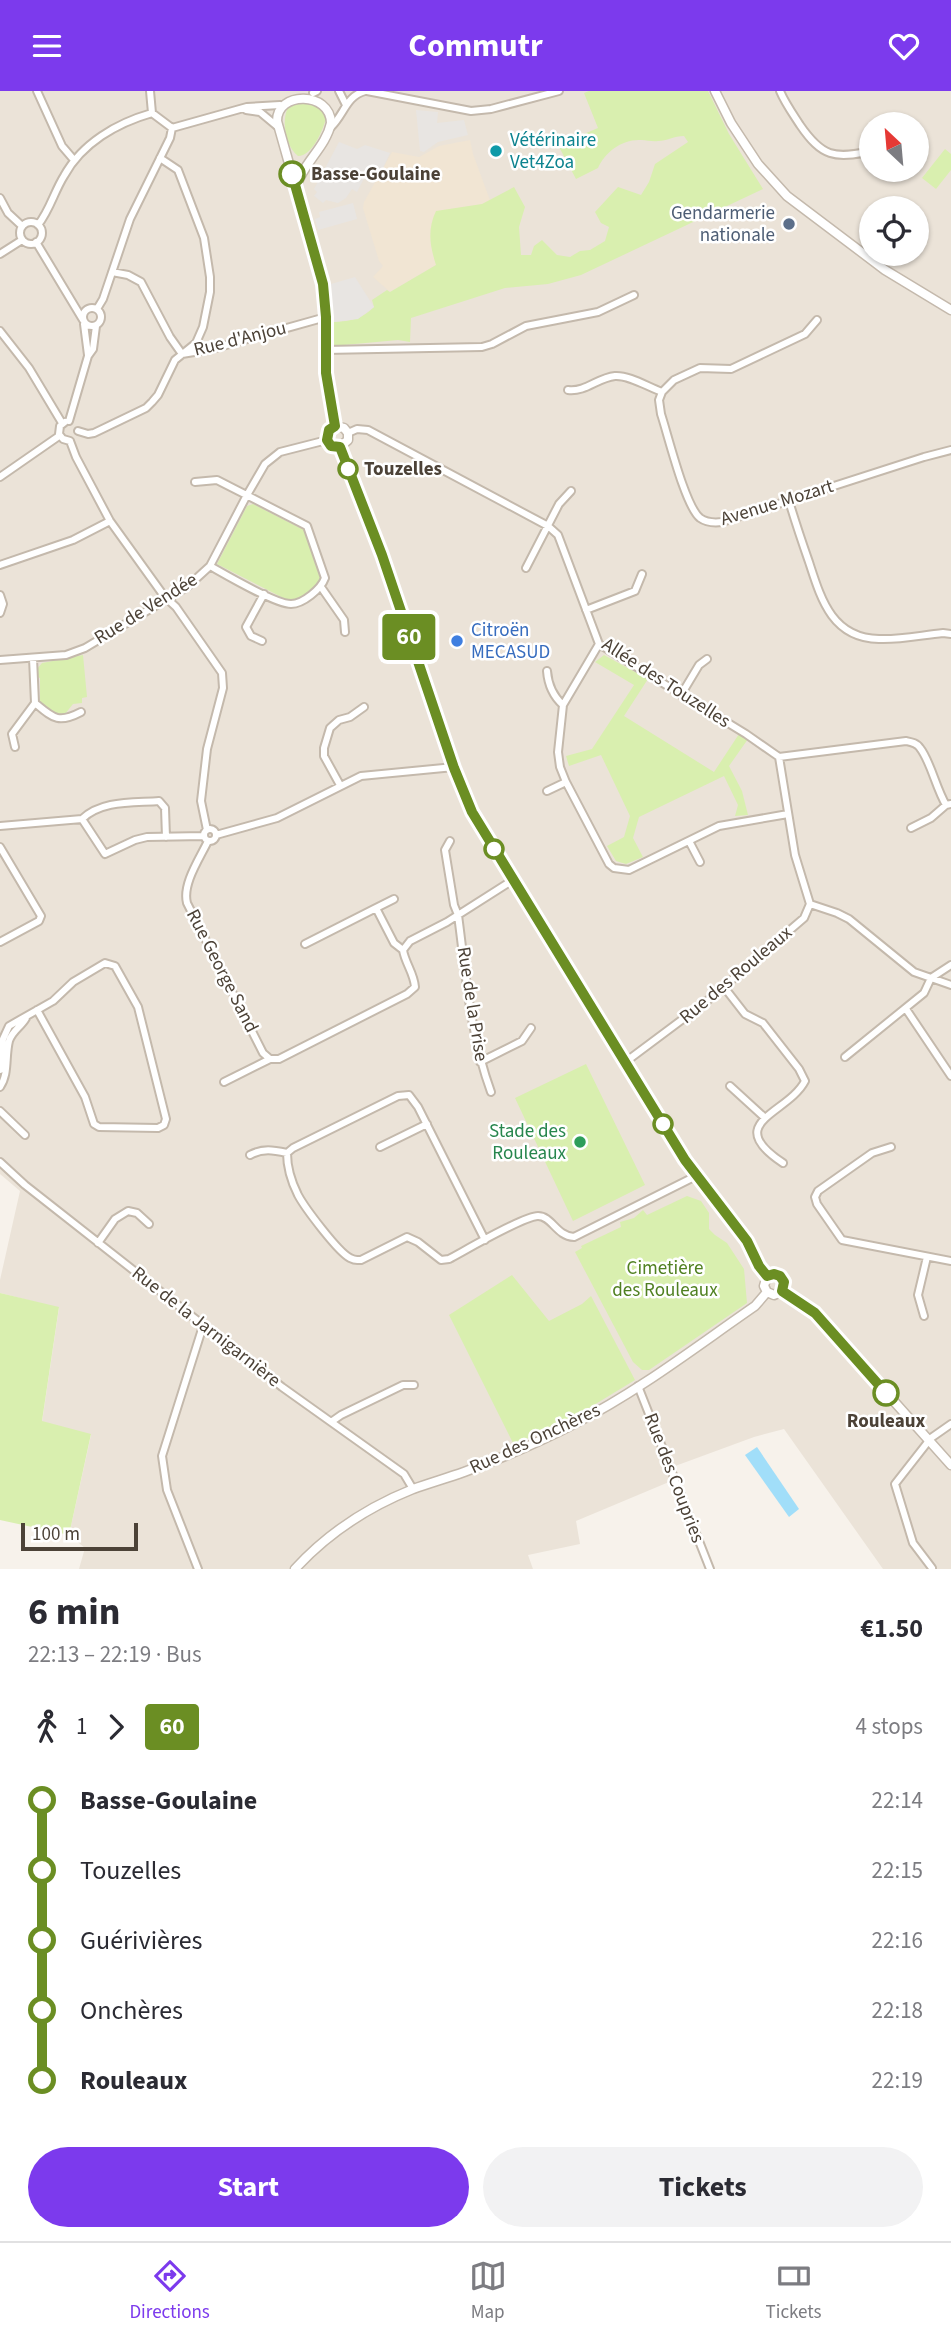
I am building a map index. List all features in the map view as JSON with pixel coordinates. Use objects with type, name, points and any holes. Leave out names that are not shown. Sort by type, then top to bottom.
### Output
[{"type":"street","points":[[37,91],[62,146],[74,160]]},
{"type":"street","points":[[150,91],[152,113],[172,128]]},
{"type":"street","points":[[339,91],[346,105]]},
{"type":"street","points":[[296,187],[300,174],[346,105],[353,96],[366,91],[471,111],[491,109],[539,94],[559,91]]},
{"type":"street","points":[[715,91],[731,123],[758,164],[788,197],[885,270],[951,310]]},
{"type":"street","points":[[780,91],[814,145],[833,155],[859,153]]},
{"type":"street","points":[[331,127],[331,114],[327,104],[311,92],[287,95],[280,105],[278,127],[323,284],[328,395],[335,426]]},
{"type":"street","points":[[172,128],[254,106],[280,105]]},
{"type":"street","points":[[241,109],[260,112],[278,127]]},
{"type":"street","points":[[38,225],[74,160],[112,129],[152,113]]},
{"type":"street","points":[[88,356],[83,315],[103,299],[130,219],[170,138],[172,128]]},
{"type":"street","points":[[78,431],[94,433],[146,408],[159,395],[170,368],[196,343],[203,327],[210,292],[209,263],[202,231],[178,170],[160,158]]},
{"type":"street","points":[[289,160],[296,165],[310,160]]},
{"type":"street","points":[[0,198],[8,213],[22,226]]},
{"type":"street","points":[[28,222],[38,225],[41,234],[36,242],[30,244],[22,240],[22,226],[28,222]]},
{"type":"street","points":[[0,254],[22,240]]},
{"type":"street","points":[[36,242],[83,321],[88,326],[96,326]]},
{"type":"street","name":"Rue d'Anjou","points":[[112,272],[128,275],[141,282],[170,337],[183,353],[212,349],[326,317]]},
{"type":"street","points":[[325,350],[482,347],[526,326],[597,311],[634,295]]},
{"type":"street","points":[[59,436],[59,429],[66,422],[88,356],[93,349],[96,326],[101,316],[93,309],[74,304]]},
{"type":"street","points":[[568,390],[578,391],[616,376],[662,392],[674,380],[700,368],[731,369],[805,334],[817,320]]},
{"type":"street","points":[[0,331],[66,422],[75,424],[78,431],[76,438],[70,441],[59,436]]},
{"type":"street","name":"Avenue Mozart","points":[[662,392],[659,400],[661,414],[688,500],[701,518],[710,522],[722,522],[951,450]]},
{"type":"street","points":[[335,426],[341,426],[348,433],[348,440],[340,447],[331,446],[327,440],[329,430],[335,426]]},
{"type":"street","points":[[348,433],[357,429],[368,430],[548,526]]},
{"type":"street","points":[[0,477],[59,436]]},
{"type":"street","name":"Rue de Vendée","points":[[0,660],[66,655],[85,647],[187,587],[210,566],[265,464],[280,452],[327,440]]},
{"type":"street","points":[[70,441],[110,521],[167,599],[176,607],[222,673],[223,688],[207,749],[201,801],[206,836]]},
{"type":"street","points":[[340,447],[380,551],[454,768],[472,812],[624,1063],[696,1176],[747,1241],[767,1276]]},
{"type":"street","points":[[195,482],[216,480],[307,526],[325,578],[321,587],[294,605],[264,594],[210,566]]},
{"type":"street","points":[[526,568],[559,504],[571,491]]},
{"type":"street","points":[[789,501],[819,596],[827,611],[838,622],[849,631],[878,639],[943,633],[951,635]]},
{"type":"street","points":[[0,565],[73,540],[110,521]]},
{"type":"street","name":"Allée des Touzelles","points":[[548,526],[558,535],[599,644],[747,734],[779,757]]},
{"type":"street","points":[[586,610],[635,591],[642,574]]},
{"type":"street","points":[[321,587],[344,620],[345,632]]},
{"type":"street","points":[[262,641],[251,636],[246,627],[264,594]]},
{"type":"street","points":[[0,595],[3,604],[0,613]]},
{"type":"street","points":[[599,644],[563,705],[558,752],[566,782],[609,864],[614,868],[629,870],[719,826],[788,814]]},
{"type":"street","points":[[15,747],[12,734],[35,703],[33,658]]},
{"type":"street","points":[[681,695],[699,665],[707,659]]},
{"type":"street","points":[[547,671],[552,690],[563,705]]},
{"type":"street","points":[[35,703],[54,719],[69,719],[81,712]]},
{"type":"street","points":[[340,785],[324,756],[330,728],[364,707]]},
{"type":"street","points":[[911,828],[932,818],[949,804],[938,791],[921,749],[914,742],[779,757],[795,855],[810,904],[849,919],[914,972],[951,985]]},
{"type":"street","points":[[82,819],[105,854],[135,840],[206,836],[214,830],[216,835],[277,818],[361,776],[454,768]]},
{"type":"street","points":[[547,791],[566,782]]},
{"type":"street","points":[[0,826],[82,819],[107,805],[159,801],[165,808],[166,837]]},
{"type":"street","name":"Rue George Sand","points":[[206,836],[185,895],[187,904],[263,1053],[270,1059]]},
{"type":"street","name":"Rue de la Prise","points":[[450,841],[445,850],[458,915],[473,1030],[480,1062],[491,1092]]},
{"type":"street","points":[[689,841],[700,862]]},
{"type":"street","points":[[0,847],[41,916],[39,921],[0,942]]},
{"type":"street","points":[[403,950],[410,941],[513,880]]},
{"type":"street","points":[[305,944],[394,899]]},
{"type":"street","name":"Rue des Rouleaux","points":[[624,1063],[724,987],[804,918],[810,904]]},
{"type":"street","points":[[224,1082],[270,1059],[279,1059],[407,994],[415,987],[414,976],[403,950],[394,943],[376,908]]},
{"type":"street","points":[[0,1087],[12,1034],[26,1018],[37,1010],[53,1001],[73,982],[106,963],[115,966],[138,1007],[166,1119],[164,1125],[158,1128],[94,1124],[85,1097],[37,1010]]},
{"type":"street","points":[[845,1057],[906,1009],[924,993],[931,978],[951,965]]},
{"type":"street","points":[[724,987],[745,1014],[763,1023],[799,1069],[805,1081],[799,1093],[764,1117],[757,1128],[758,1139],[768,1153],[783,1163]]},
{"type":"street","points":[[906,1009],[951,1076]]},
{"type":"street","points":[[0,1070],[4,1033],[14,1022],[22,1017],[26,1018]]},
{"type":"street","points":[[480,1062],[522,1041],[531,1028]]},
{"type":"street","points":[[730,1086],[764,1117]]},
{"type":"street","points":[[250,1155],[259,1150],[287,1153],[403,1094],[409,1095],[427,1124],[485,1240]]},
{"type":"street","points":[[0,1111],[25,1135]]},
{"type":"street","points":[[380,1147],[427,1124]]},
{"type":"street","points":[[891,1147],[872,1153],[818,1191],[815,1197],[817,1204],[842,1240],[951,1261]]},
{"type":"street","points":[[287,1153],[287,1162],[299,1197],[335,1244],[355,1260],[361,1260],[407,1237],[441,1260],[449,1259],[538,1216],[546,1218],[561,1234],[574,1237],[696,1176]]},
{"type":"street","name":"Rue de la Jarnigarnière","points":[[0,1162],[25,1185],[203,1326],[282,1387],[404,1474],[413,1489]]},
{"type":"street","points":[[98,1243],[115,1219],[128,1211],[137,1213],[149,1224]]},
{"type":"street","points":[[924,1315],[918,1295],[927,1257]]},
{"type":"street","points":[[767,1276],[780,1276],[784,1282],[782,1291],[774,1294],[767,1292],[764,1282],[767,1276]]},
{"type":"street","points":[[782,1291],[815,1313],[951,1465]]},
{"type":"street","name":"Rue des Onchères","points":[[295,1569],[314,1549],[363,1514],[413,1489],[463,1472],[548,1437],[590,1416],[755,1306],[767,1292]]},
{"type":"street","points":[[198,1569],[167,1490],[162,1456],[203,1326]]},
{"type":"street","points":[[331,1422],[403,1385],[414,1385]]},
{"type":"street","name":"Rue des Coupries","points":[[638,1386],[710,1569]]},
{"type":"street","points":[[932,1568],[913,1543],[895,1484],[929,1441],[951,1424]]},
{"type":"shaded area","points":[[0,91],[951,91],[951,1569],[883,1569],[784,1429],[754,1437],[667,1469],[669,1482],[576,1521],[580,1544],[528,1555],[533,1569],[79,1569],[85,1548],[69,1535],[91,1435],[42,1422],[59,1308],[0,1293],[0,1280],[20,1191],[0,1174]]},
{"type":"shaded area","points":[[416,110],[438,112],[437,123],[464,120],[468,135],[438,142],[424,152],[420,151]]},
{"type":"shaded area","points":[[470,140],[491,203],[436,265],[390,292],[373,277],[383,266],[379,261],[363,208],[364,202],[392,152],[419,157],[439,146]]},
{"type":"shaded area","points":[[339,142],[357,149],[365,145],[390,153],[382,170],[371,165],[357,192],[352,189],[346,198],[338,203],[326,200],[323,203],[314,196],[317,192],[314,189]]},
{"type":"shaded area","points":[[353,203],[357,219],[318,230],[315,219],[320,217],[319,212]]},
{"type":"shaded area","points":[[355,277],[374,307],[358,319],[334,322],[331,284]]},
{"type":"green space","points":[[708,91],[729,134],[763,189],[581,275],[548,284],[505,288],[411,318],[410,342],[398,340],[333,346],[334,322],[361,317],[374,307],[372,300],[436,265],[430,238],[436,211],[482,204],[514,187],[525,207],[519,227],[521,255],[531,255],[534,246],[542,240],[557,255],[570,257],[605,241],[609,227],[601,223],[595,212],[618,187],[641,195],[655,164],[688,142],[684,136],[661,141],[627,142],[610,152],[598,168],[576,179],[558,145],[598,128],[584,93]]},
{"type":"green space","points":[[311,99],[324,112],[326,119],[312,148],[298,156],[287,139],[285,117],[290,104]]},
{"type":"green space","points":[[945,149],[951,154],[951,170],[936,189],[927,182],[929,169]]},
{"type":"green space","points":[[253,504],[304,530],[321,578],[317,585],[293,603],[217,564],[247,506]]},
{"type":"green space","points":[[83,655],[87,697],[82,698],[82,703],[73,704],[65,714],[56,714],[40,702],[40,678],[37,677],[36,670],[42,663]]},
{"type":"green space","points":[[604,655],[648,679],[624,716],[714,772],[739,734],[748,739],[729,766],[742,791],[748,815],[735,816],[738,805],[724,776],[639,817],[633,838],[643,857],[626,864],[616,861],[607,846],[624,837],[630,816],[601,755],[569,766],[566,756],[592,749],[634,685],[595,662]]},
{"type":"green space","name":"Stade des Rouleaux","points":[[586,1064],[645,1185],[573,1221],[515,1098]]},
{"type":"green space","name":"Cimetière des Rouleaux","points":[[687,1196],[701,1201],[709,1213],[709,1229],[727,1243],[744,1269],[747,1303],[649,1370],[642,1370],[633,1362],[575,1252],[582,1248],[581,1246],[621,1227],[620,1222],[634,1218],[643,1210],[647,1215]]},
{"type":"green space","points":[[512,1275],[549,1321],[582,1304],[591,1296],[635,1380],[584,1411],[514,1445],[449,1315]]},
{"type":"green space","points":[[0,1293],[59,1307],[42,1421],[91,1434],[69,1535],[0,1520]]},
{"type":"water","points":[[757,1447],[799,1509],[789,1517],[745,1455]]},
{"type":"bus line","name":"60","points":[[292,174],[323,284],[326,373],[335,426],[329,430],[326,437],[331,446],[340,447],[366,513],[454,768],[472,812],[685,1160],[747,1241],[759,1266],[767,1276],[777,1274],[783,1278],[785,1285],[782,1291],[815,1313],[886,1393]]},
{"type":"place","name":"Vétérinaire Vet4Zoa","points":[[496,151]]},
{"type":"place","name":"Basse-Goulaine","points":[[292,174]]},
{"type":"place","name":"Gendarmerie nationale","points":[[789,224]]},
{"type":"place","name":"Touzelles","points":[[348,469]]},
{"type":"place","name":"Citroën MECASUD","points":[[457,641]]},
{"type":"place","name":"Stade des Rouleaux","points":[[580,1142]]},
{"type":"place","name":"Rouleaux","points":[[886,1393]]}]
